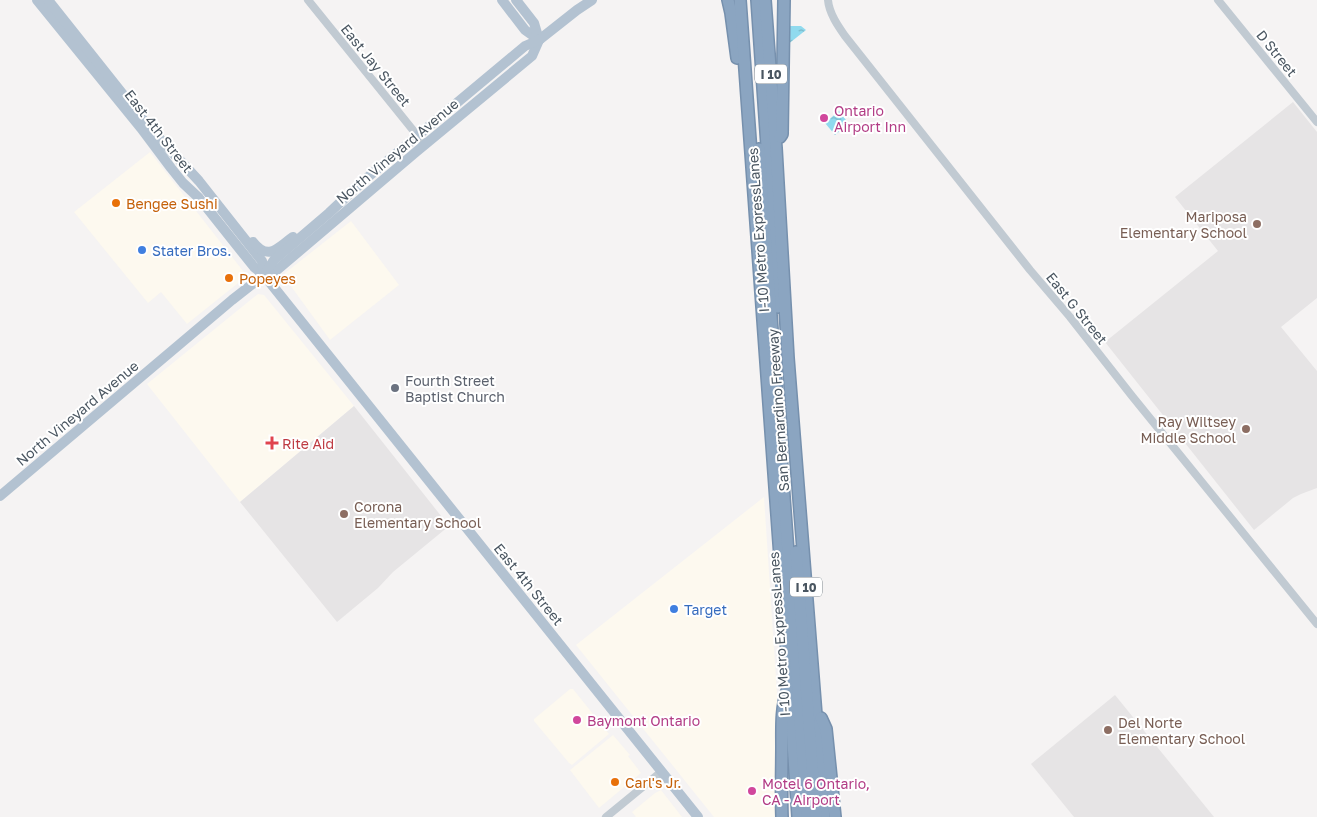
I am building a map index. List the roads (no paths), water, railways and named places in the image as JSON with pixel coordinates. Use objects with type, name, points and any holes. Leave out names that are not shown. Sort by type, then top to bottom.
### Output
[{"type":"highway","points":[[728,0],[736,51],[741,112],[750,141]]},
{"type":"highway","name":"San Bernardino Freeway","points":[[740,0],[798,817]]},
{"type":"highway","name":"I-10 Metro ExpressLanes","points":[[749,0],[807,817]]},
{"type":"highway","name":"I-10 Metro ExpressLanes","points":[[757,0],[783,382],[816,817]]},
{"type":"highway","name":"San Bernardino Freeway","points":[[765,0],[790,376],[824,817]]},
{"type":"highway","points":[[776,148],[782,134],[784,0]]},
{"type":"highway","points":[[782,817],[783,704],[789,682]]},
{"type":"highway","points":[[816,707],[826,729],[835,817]]},
{"type":"main road","name":"East 4th Street","points":[[37,0],[141,128],[177,176],[199,198],[253,266],[264,275],[698,817]]},
{"type":"main road","name":"East 4th Street","points":[[48,0],[150,127],[204,188],[262,261],[264,275]]},
{"type":"main road","points":[[502,0],[525,30],[540,40]]},
{"type":"main road","points":[[516,0],[534,23],[540,40]]},
{"type":"main road","name":"North Vineyard Avenue","points":[[0,496],[264,275],[274,260],[362,182],[525,46],[540,40],[592,0]]},
{"type":"main road","name":"North Vineyard Avenue","points":[[264,275],[278,270],[532,56],[540,40]]},
{"type":"main road","points":[[330,226],[333,216],[358,193],[362,182]]},
{"type":"main road","points":[[204,188],[214,194],[258,247],[266,252],[272,252],[304,229],[313,227]]},
{"type":"street","name":"East Jay Street","points":[[308,0],[425,145]]},
{"type":"street","name":"East G Street","points":[[828,0],[839,28],[1030,270],[1317,624]]},
{"type":"street","name":"D Street","points":[[1218,0],[1317,122]]},
{"type":"street","points":[[606,817],[661,772]]},
{"type":"water","points":[[790,26],[801,26],[806,30],[787,45]]},
{"type":"water","points":[[839,111],[849,124],[835,135],[825,123]]},
{"type":"place","name":"Ontario Airport Inn","points":[[824,118]]},
{"type":"place","name":"Bengee Sushi","points":[[116,203]]},
{"type":"place","name":"Mariposa Elementary School","points":[[1257,224]]},
{"type":"place","name":"Stater Bros.","points":[[142,250]]},
{"type":"place","name":"Popeyes","points":[[229,278]]},
{"type":"place","name":"Fourth Street Baptist Church","points":[[395,388]]},
{"type":"place","name":"Ray Wiltsey Middle School","points":[[1246,429]]},
{"type":"place","name":"Rite Aid","points":[[272,443]]},
{"type":"place","name":"Corona Elementary School","points":[[344,514]]},
{"type":"place","name":"Target","points":[[674,609]]},
{"type":"place","name":"Baymont Ontario","points":[[577,720]]},
{"type":"place","name":"Del Norte Elementary School","points":[[1108,730]]},
{"type":"place","name":"Carl's Jr.","points":[[615,782]]},
{"type":"place","name":"Motel 6 Ontario, CA - Airport","points":[[752,791]]}]
